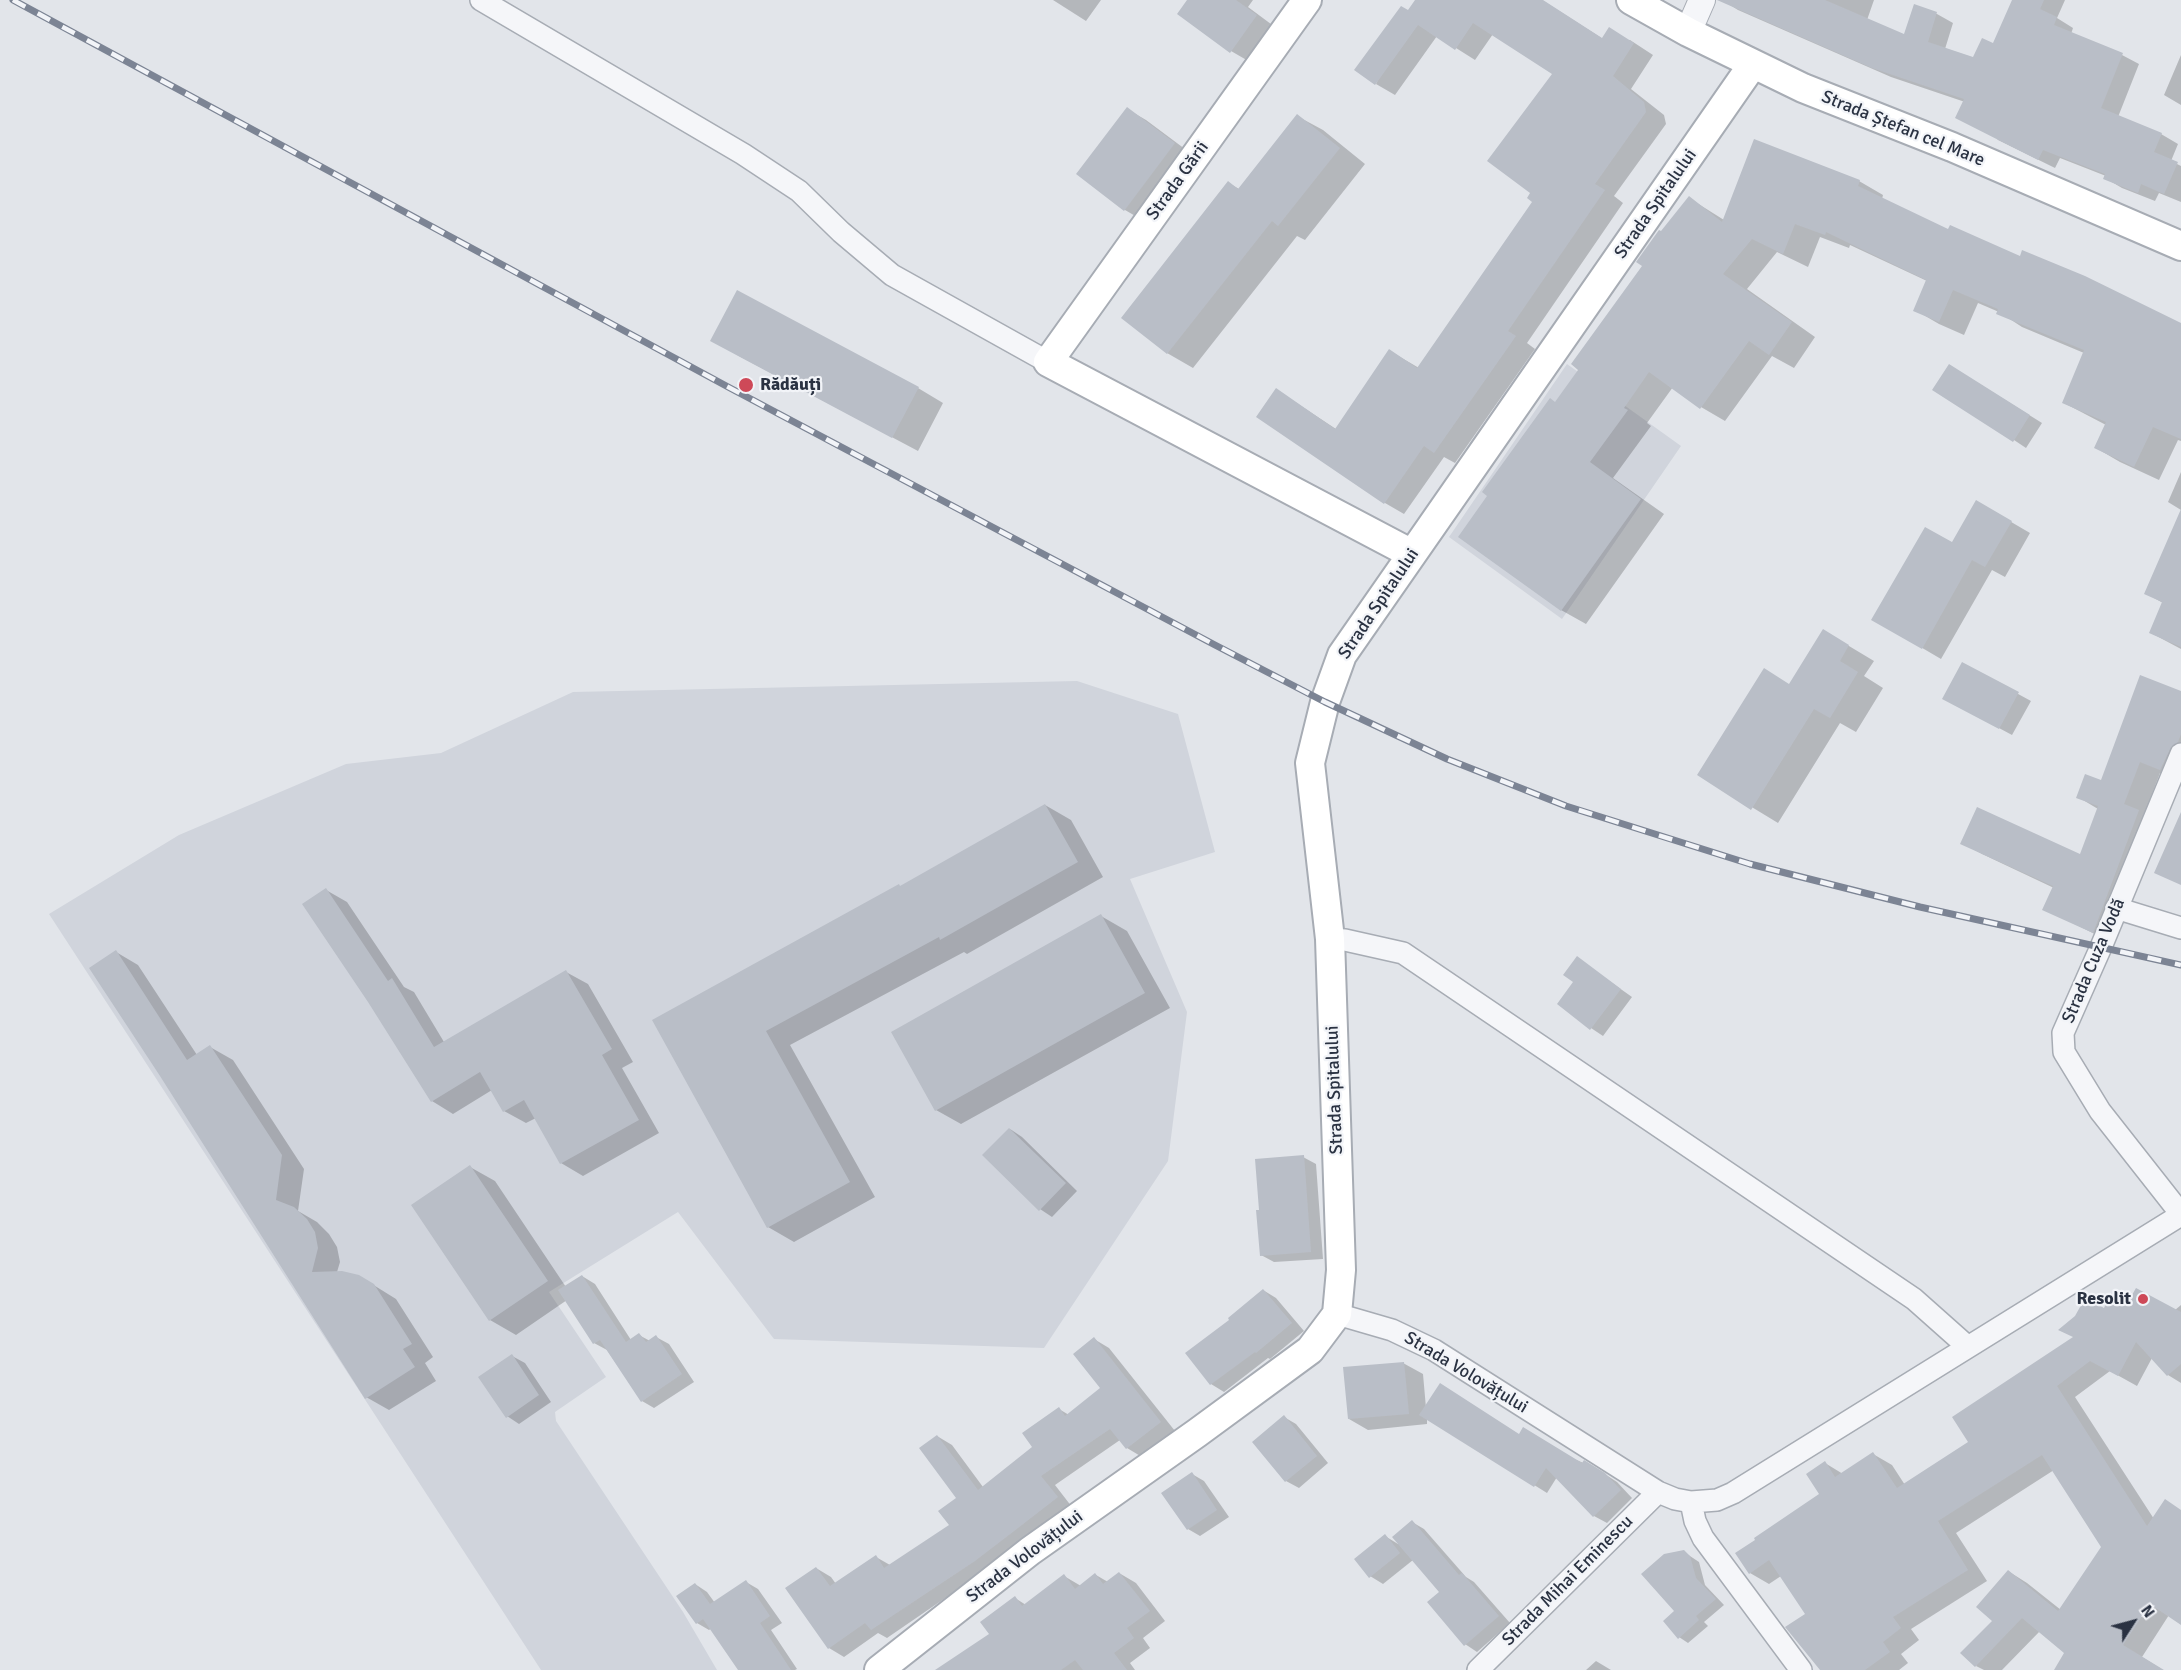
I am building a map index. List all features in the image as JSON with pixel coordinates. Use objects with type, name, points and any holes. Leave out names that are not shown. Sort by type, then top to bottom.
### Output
[{"type":"main road","name":"Strada Gării","points":[[1048,362],[1307,0]]},
{"type":"main road","name":"Strada Ștefan cel Mare","points":[[1631,0],[1688,32],[1803,88],[1952,147],[2181,246]]},
{"type":"main road","name":"Strada Spitalului","points":[[1337,1314],[1341,1270],[1330,939],[1310,763],[1325,702],[1342,655],[1753,64]]},
{"type":"main road","points":[[1048,362],[1412,554]]},
{"type":"main road","name":"Strada Volovățului","points":[[879,1670],[1030,1551],[1310,1350],[1337,1314]]},
{"type":"street","points":[[481,0],[743,154],[799,191],[841,232],[892,275],[1048,362]]},
{"type":"street","points":[[1688,32],[1702,0]]},
{"type":"street","name":"Strada Cuza Vodă","points":[[2181,754],[2063,1033],[2064,1052],[2100,1111],[2181,1215]]},
{"type":"street","points":[[2116,908],[2181,928]]},
{"type":"street","points":[[1330,939],[1345,939],[1403,953],[1914,1299],[1968,1347]]},
{"type":"street","name":"Strada Volovățului","points":[[1337,1314],[1392,1330],[1434,1350],[1658,1492],[1691,1502],[1717,1500],[1733,1493],[2181,1215]]},
{"type":"street","name":"Strada Mihai Eminescu","points":[[1478,1670],[1658,1492]]},
{"type":"street","points":[[1691,1502],[1695,1521],[1703,1538],[1801,1670]]},
{"type":"shaded area","points":[[1567,364],[1681,446],[1562,619],[1449,537]]},
{"type":"shaded area","points":[[1077,681],[1178,714],[1215,852],[1130,879],[1187,1012],[1168,1161],[1044,1348],[774,1339],[678,1212],[549,1292],[606,1377],[555,1412],[556,1421],[683,1612],[717,1670],[541,1670],[49,914],[179,835],[346,764],[441,753],[573,692]]},
{"type":"building","points":[[1187,0],[1236,0],[1257,15],[1230,53],[1177,14]]},
{"type":"building","points":[[1415,0],[1543,0],[1602,38],[1609,27],[1634,43],[1613,76],[1644,102],[1646,112],[1595,184],[1605,190],[1508,331],[1516,336],[1434,453],[1424,446],[1384,504],[1256,417],[1276,388],[1335,429],[1389,349],[1417,368],[1532,202],[1527,198],[1530,193],[1487,161],[1552,74],[1473,23],[1455,50],[1418,25],[1375,85],[1354,70],[1401,6],[1408,10]]},
{"type":"building","points":[[1717,0],[1825,0],[1904,34],[1914,4],[1937,12],[1928,42],[1973,57],[1982,38],[1993,43],[2012,0],[2044,0],[2040,9],[2057,17],[2054,25],[2123,53],[2101,108],[2162,133],[2154,152],[2178,162],[2164,194],[2141,184],[2138,193],[2103,179],[2105,174],[2043,150],[2038,160],[1955,118],[1964,99],[1872,68]]},
{"type":"building","points":[[1127,107],[1175,143],[1124,211],[1076,174]]},
{"type":"building","points":[[1297,114],[1340,148],[1278,226],[1272,221],[1167,354],[1121,318],[1228,181],[1238,189]]},
{"type":"building","points":[[1754,139],[1860,180],[1858,186],[1948,229],[1950,225],[2020,256],[2022,250],[2085,276],[2181,323],[2181,439],[2153,427],[2134,467],[2094,448],[2106,422],[2062,403],[2084,350],[1996,314],[1998,309],[1953,290],[1939,322],[1913,311],[1926,280],[1826,232],[1825,235],[1795,224],[1783,254],[1752,239],[1723,274],[1792,322],[1769,355],[1749,341],[1700,409],[1649,372],[1624,408],[1628,410],[1590,462],[1641,499],[1561,611],[1458,537],[1487,496],[1482,492],[1550,398],[1555,402],[1578,370],[1571,364],[1642,266],[1636,262],[1659,230],[1661,231],[1689,196],[1722,222]]},
{"type":"building","points":[[737,290],[919,387],[892,438],[710,341]]},
{"type":"building","points":[[1949,364],[2030,415],[2013,442],[1932,390]]},
{"type":"building","points":[[1976,500],[2012,521],[1985,567],[1972,560],[1922,649],[1871,620],[1925,527],[1952,542]]},
{"type":"building","points":[[2181,509],[2181,647],[2149,633],[2162,602],[2144,594]]},
{"type":"building","points":[[1823,629],[1849,645],[1840,661],[1858,672],[1830,718],[1814,709],[1751,810],[1697,775],[1764,668],[1789,684]]},
{"type":"building","points":[[1962,662],[2019,692],[1999,729],[1942,699]]},
{"type":"building","points":[[2140,675],[2181,691],[2181,734],[2178,742],[2170,749],[2160,770],[2140,762],[2124,804],[2139,810],[2093,933],[2042,910],[2053,886],[1960,844],[1977,807],[2080,854],[2098,806],[2076,798],[2085,774],[2101,780]]},
{"type":"building","points":[[1045,804],[1078,862],[940,940],[939,937],[766,1031],[850,1182],[767,1228],[652,1020],[899,884],[900,886]]},
{"type":"building","points":[[2181,812],[2181,885],[2154,873]]},
{"type":"building","points":[[326,888],[388,981],[392,978],[434,1047],[566,970],[612,1049],[602,1055],[639,1120],[560,1164],[524,1100],[503,1112],[480,1072],[431,1102],[368,1002],[302,904]]},
{"type":"building","points":[[1101,914],[1145,993],[935,1111],[891,1032]]},
{"type":"building","points":[[116,950],[187,1060],[210,1045],[282,1155],[276,1200],[294,1207],[307,1219],[315,1232],[318,1248],[312,1272],[342,1271],[359,1275],[374,1284],[412,1344],[403,1349],[415,1367],[365,1399],[89,968]]},
{"type":"building","points":[[1577,956],[1621,989],[1590,1030],[1557,1004],[1573,982],[1563,975]]},
{"type":"building","points":[[1009,1128],[1066,1183],[1039,1211],[982,1155]]},
{"type":"building","points":[[1304,1155],[1311,1252],[1260,1256],[1255,1159]]},
{"type":"building","points":[[470,1165],[548,1281],[489,1321],[411,1205]]},
{"type":"building","points":[[582,1275],[626,1342],[639,1333],[646,1342],[656,1335],[682,1374],[641,1402],[600,1340],[593,1344],[558,1290]]},
{"type":"building","points":[[2136,1288],[2181,1312],[2181,1364],[2167,1376],[2136,1342],[2118,1376],[2090,1361],[2057,1386],[2147,1526],[2165,1499],[2181,1510],[2181,1625],[2150,1604],[2123,1645],[2164,1670],[2054,1670],[2064,1653],[2022,1618],[1975,1667],[1960,1653],[1992,1621],[1976,1607],[2008,1570],[2058,1611],[2101,1547],[2042,1455],[1938,1521],[1968,1570],[1893,1617],[1901,1628],[1883,1642],[1890,1652],[1865,1670],[1820,1670],[1785,1627],[1805,1614],[1769,1560],[1749,1574],[1735,1553],[1819,1494],[1806,1474],[1825,1461],[1835,1477],[1873,1452],[1897,1488],[1968,1442],[1952,1417],[2073,1337],[2058,1330],[2075,1316],[2085,1298],[2104,1308],[2111,1293],[2128,1302]]},
{"type":"building","points":[[1263,1289],[1292,1323],[1256,1353],[1210,1385],[1185,1353],[1229,1320],[1228,1318]]},
{"type":"building","points":[[1094,1337],[1161,1422],[1126,1449],[1110,1429],[1041,1476],[1058,1497],[975,1561],[871,1630],[865,1623],[828,1649],[785,1588],[816,1567],[830,1586],[876,1555],[884,1568],[949,1525],[938,1511],[956,1498],[919,1448],[937,1435],[978,1490],[1032,1447],[1022,1433],[1059,1407],[1065,1416],[1100,1388],[1073,1354]]},
{"type":"building","points":[[512,1354],[539,1395],[506,1418],[478,1377]]},
{"type":"building","points":[[1404,1362],[1409,1414],[1348,1419],[1343,1367]]},
{"type":"building","points":[[1440,1383],[1519,1434],[1523,1427],[1582,1463],[1584,1460],[1605,1473],[1621,1490],[1593,1517],[1546,1468],[1534,1487],[1419,1415]]},
{"type":"building","points":[[1284,1415],[1317,1456],[1285,1482],[1252,1442]]},
{"type":"building","points":[[1192,1472],[1217,1510],[1187,1530],[1161,1493]]},
{"type":"building","points":[[1412,1520],[1459,1575],[1462,1573],[1499,1616],[1464,1646],[1427,1602],[1439,1592],[1392,1537]]},
{"type":"building","points":[[1385,1534],[1400,1553],[1369,1578],[1354,1559]]},
{"type":"building","points":[[1684,1550],[1690,1556],[1696,1578],[1716,1599],[1696,1616],[1699,1620],[1678,1639],[1663,1621],[1674,1611],[1641,1574],[1664,1554]]},
{"type":"building","points":[[1119,1572],[1150,1611],[1127,1628],[1134,1638],[1114,1653],[1127,1670],[1083,1670],[1075,1660],[1061,1670],[935,1670],[989,1634],[980,1622],[1015,1596],[1022,1606],[1064,1574],[1075,1589],[1095,1573],[1103,1584]]},
{"type":"building","points":[[746,1580],[770,1616],[760,1623],[791,1670],[738,1670],[703,1619],[696,1624],[676,1596],[695,1583],[710,1604]]},
{"type":"railway","points":[[13,0],[730,388],[1215,645],[1325,702],[1447,759],[1566,806],[1750,864],[1920,907],[2181,965]]},
{"type":"place","name":"Rădăuți","points":[[746,385]]},
{"type":"place","name":"Resolit","points":[[2143,1299]]}]
